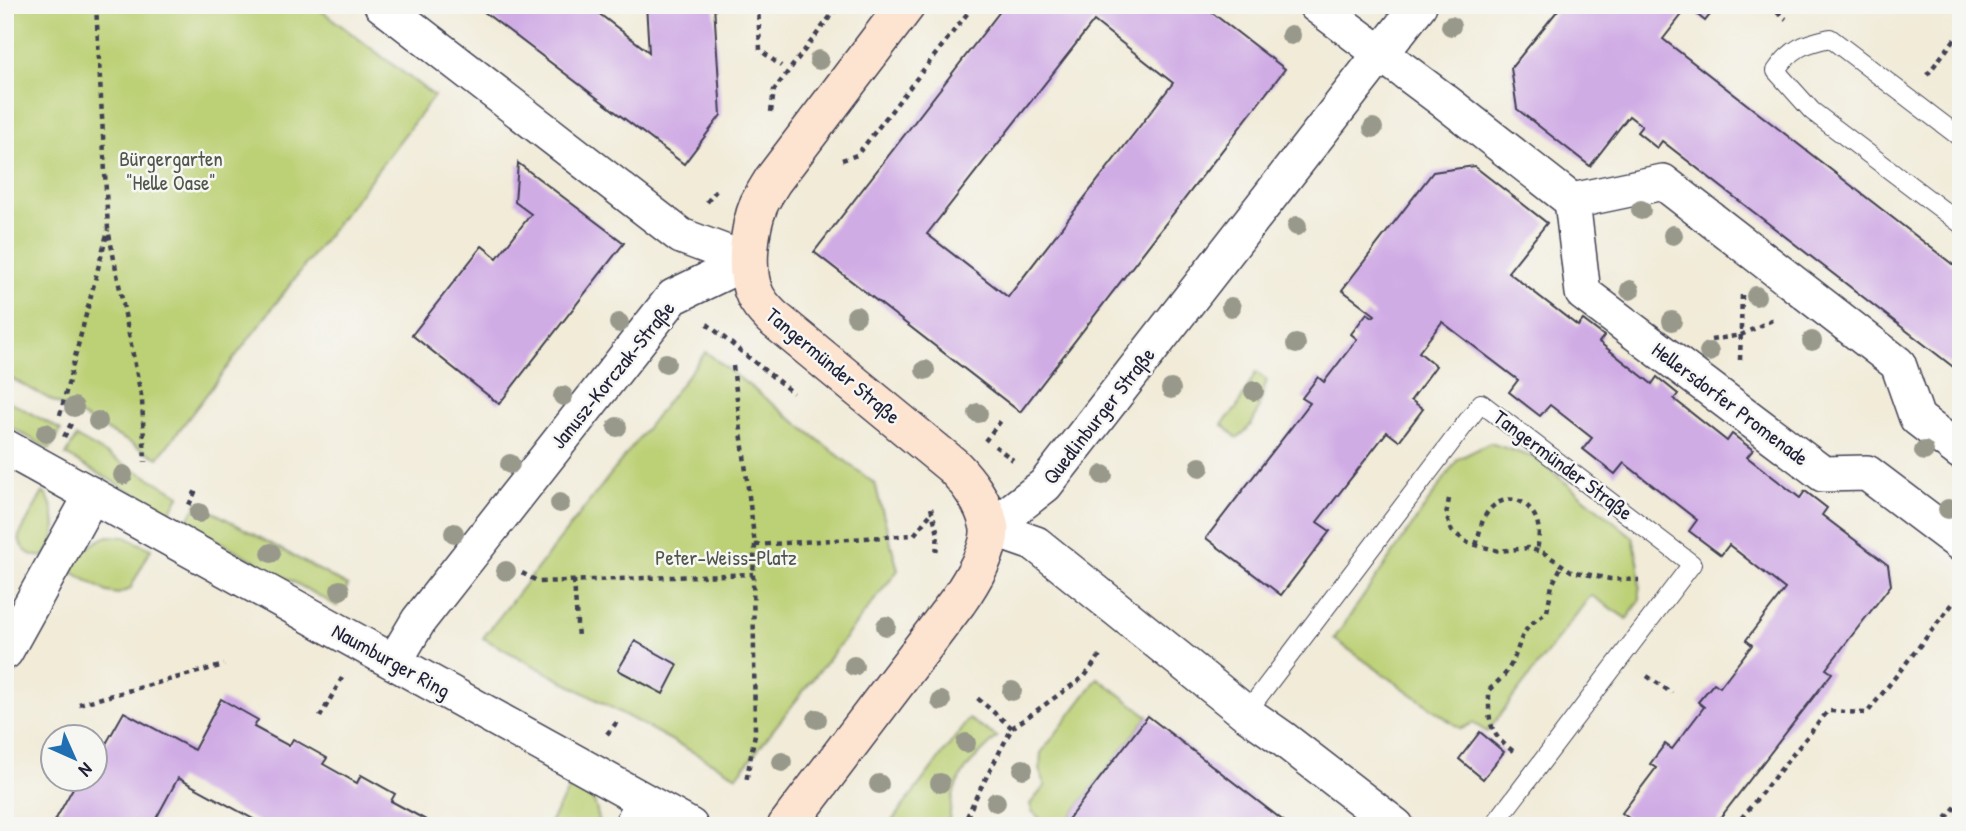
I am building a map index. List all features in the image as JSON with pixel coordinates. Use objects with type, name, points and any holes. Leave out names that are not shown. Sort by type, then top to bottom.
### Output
[{"type":"street","points":[[382,5],[681,236],[748,261],[759,204],[773,180],[906,5]]},
{"type":"street","points":[[1316,5],[1572,201],[1663,182],[1898,364],[1917,418],[1961,452]]},
{"type":"street","name":"Quedlinburger Straße","points":[[990,528],[1045,485],[1419,5]]},
{"type":"street","name":"Hellersdorfer Promenade","points":[[1572,201],[1583,293],[1823,474],[1867,473],[1961,544]]},
{"type":"street","name":"Tangermünder Straße","points":[[748,261],[754,294],[762,307],[953,466],[972,489],[990,528]]},
{"type":"street","name":"Janusz-Korczak-Straße","points":[[394,662],[419,620],[674,297],[748,261]]},
{"type":"street","name":"Naumburger Ring","points":[[5,447],[394,662],[629,811],[690,826]]},
{"type":"street","points":[[5,652],[92,495]]},
{"type":"street","points":[[787,826],[958,601],[979,567],[990,528],[1037,544],[1246,713],[1396,826]]},
{"type":"lane","points":[[1961,138],[1830,38],[1815,41],[1788,53],[1776,71],[1812,111],[1961,224]]},
{"type":"lane","name":"Tangermünder Straße","points":[[1246,713],[1481,403],[1692,564],[1493,826]]},
{"type":"path","points":[[96,5],[108,229],[142,400],[145,461]]},
{"type":"path","points":[[758,5],[760,50],[781,66]]},
{"type":"path","points":[[770,120],[774,90],[839,5]]},
{"type":"path","points":[[831,164],[857,155],[974,5]]},
{"type":"path","points":[[1909,99],[1961,31]]},
{"type":"path","points":[[701,211],[724,180]]},
{"type":"path","points":[[60,415],[108,229]]},
{"type":"path","points":[[701,320],[796,396]]},
{"type":"path","points":[[1741,335],[1772,320]]},
{"type":"path","points":[[733,366],[755,545],[752,573],[755,734],[746,782]]},
{"type":"path","points":[[1424,478],[1449,498],[1446,515],[1452,531],[1468,543],[1499,551],[1528,548],[1544,553],[1571,571],[1609,579],[1649,580],[1669,594]]},
{"type":"path","points":[[1476,545],[1484,517],[1494,504],[1505,499],[1518,500],[1533,511],[1540,530],[1537,551]]},
{"type":"path","points":[[929,503],[938,534]]},
{"type":"path","points":[[755,545],[914,535]]},
{"type":"path","points":[[1489,723],[1489,690],[1508,670],[1521,636],[1529,624],[1547,612],[1552,584],[1562,565]]},
{"type":"path","points":[[522,573],[539,582],[752,573]]},
{"type":"path","points":[[574,580],[578,638]]},
{"type":"path","points":[[1735,826],[1828,711],[1867,713],[1954,602]]},
{"type":"path","points":[[963,826],[1012,728],[1085,676],[1101,654]]},
{"type":"path","points":[[79,704],[224,665]]},
{"type":"path","points":[[976,696],[1012,728]]},
{"type":"path","points":[[1940,826],[1961,800]]},
{"type":"path","points":[[187,826],[208,822],[214,826]]},
{"type":"green space","name":"Bürgergarten \"Helle Oase\"","points":[[5,5],[314,5],[434,96],[158,458],[5,375]]},
{"type":"green space","name":"Peter-Weiss-Platz","points":[[706,352],[875,484],[898,570],[737,776],[483,638]]},
{"type":"green space","points":[[1256,372],[1267,380],[1254,419],[1237,438],[1222,424],[1236,409]]},
{"type":"green space","points":[[5,399],[61,430],[50,449],[5,424]]},
{"type":"green space","points":[[76,437],[180,495],[169,513],[66,455]]},
{"type":"green space","points":[[1490,443],[1535,458],[1633,537],[1639,566],[1640,599],[1627,619],[1591,595],[1487,732],[1473,723],[1461,729],[1334,639],[1458,459]]},
{"type":"green space","points":[[43,492],[52,508],[55,528],[52,545],[45,556],[40,556],[24,549],[19,536]]},
{"type":"green space","points":[[197,503],[348,586],[337,606],[186,523]]},
{"type":"green space","points":[[108,536],[125,537],[151,549],[130,589],[118,594],[107,592],[69,570],[95,542]]},
{"type":"green space","points":[[1098,678],[1148,716],[1063,826],[1048,826],[1032,811],[1030,804],[1045,786],[1040,766],[1041,753]]},
{"type":"green space","points":[[969,719],[997,737],[961,776],[953,795],[949,821],[924,826],[888,826]]},
{"type":"green space","points":[[574,780],[593,800],[599,826],[548,826]]},
{"type":"building","points":[[475,5],[602,5],[597,12],[649,52],[646,5],[714,5],[721,115],[684,164]]},
{"type":"building","points":[[1005,5],[1202,5],[1285,69],[1020,412],[814,252]],"holes":[[[1094,21],[1173,83],[1008,297],[927,234]]]},
{"type":"building","points":[[1562,5],[1718,5],[1705,21],[1688,7],[1663,39],[1961,271],[1961,373],[1662,141],[1657,148],[1637,132],[1642,126],[1629,116],[1590,166],[1517,109],[1511,68]]},
{"type":"building","points":[[518,163],[624,243],[499,404],[412,335],[482,246],[497,258],[531,214],[515,202]]},
{"type":"building","points":[[1474,166],[1547,223],[1508,272],[1578,326],[1583,320],[1604,336],[1599,342],[1652,384],[1657,377],[1678,394],[1674,399],[1727,441],[1732,434],[1753,450],[1747,457],[1800,498],[1805,491],[1827,508],[1822,515],[1888,565],[1891,585],[1826,669],[1832,673],[1714,826],[1639,826],[1622,813],[1656,768],[1650,764],[1665,744],[1672,749],[1704,707],[1698,702],[1714,683],[1720,687],[1752,645],[1746,640],[1785,589],[1729,545],[1721,555],[1689,531],[1697,520],[1624,463],[1615,474],[1583,449],[1592,438],[1550,405],[1540,416],[1509,392],[1518,380],[1442,322],[1419,352],[1436,366],[1411,400],[1423,409],[1399,441],[1387,432],[1317,522],[1330,531],[1281,595],[1206,538],[1310,403],[1302,398],[1318,377],[1324,382],[1357,339],[1351,334],[1367,313],[1373,317],[1375,315],[1342,290],[1433,172]]},
{"type":"building","points":[[635,641],[678,665],[663,694],[618,670]]},
{"type":"building","points":[[221,699],[258,720],[254,727],[289,746],[293,739],[327,758],[323,764],[357,783],[361,775],[395,794],[391,801],[426,820],[423,826],[266,826],[178,778],[152,826],[52,826],[71,792],[108,792],[108,740],[124,712],[194,750]]},
{"type":"building","points":[[1148,716],[1290,826],[1063,826]]},
{"type":"building","points":[[1480,732],[1504,752],[1483,779],[1459,759]]}]
